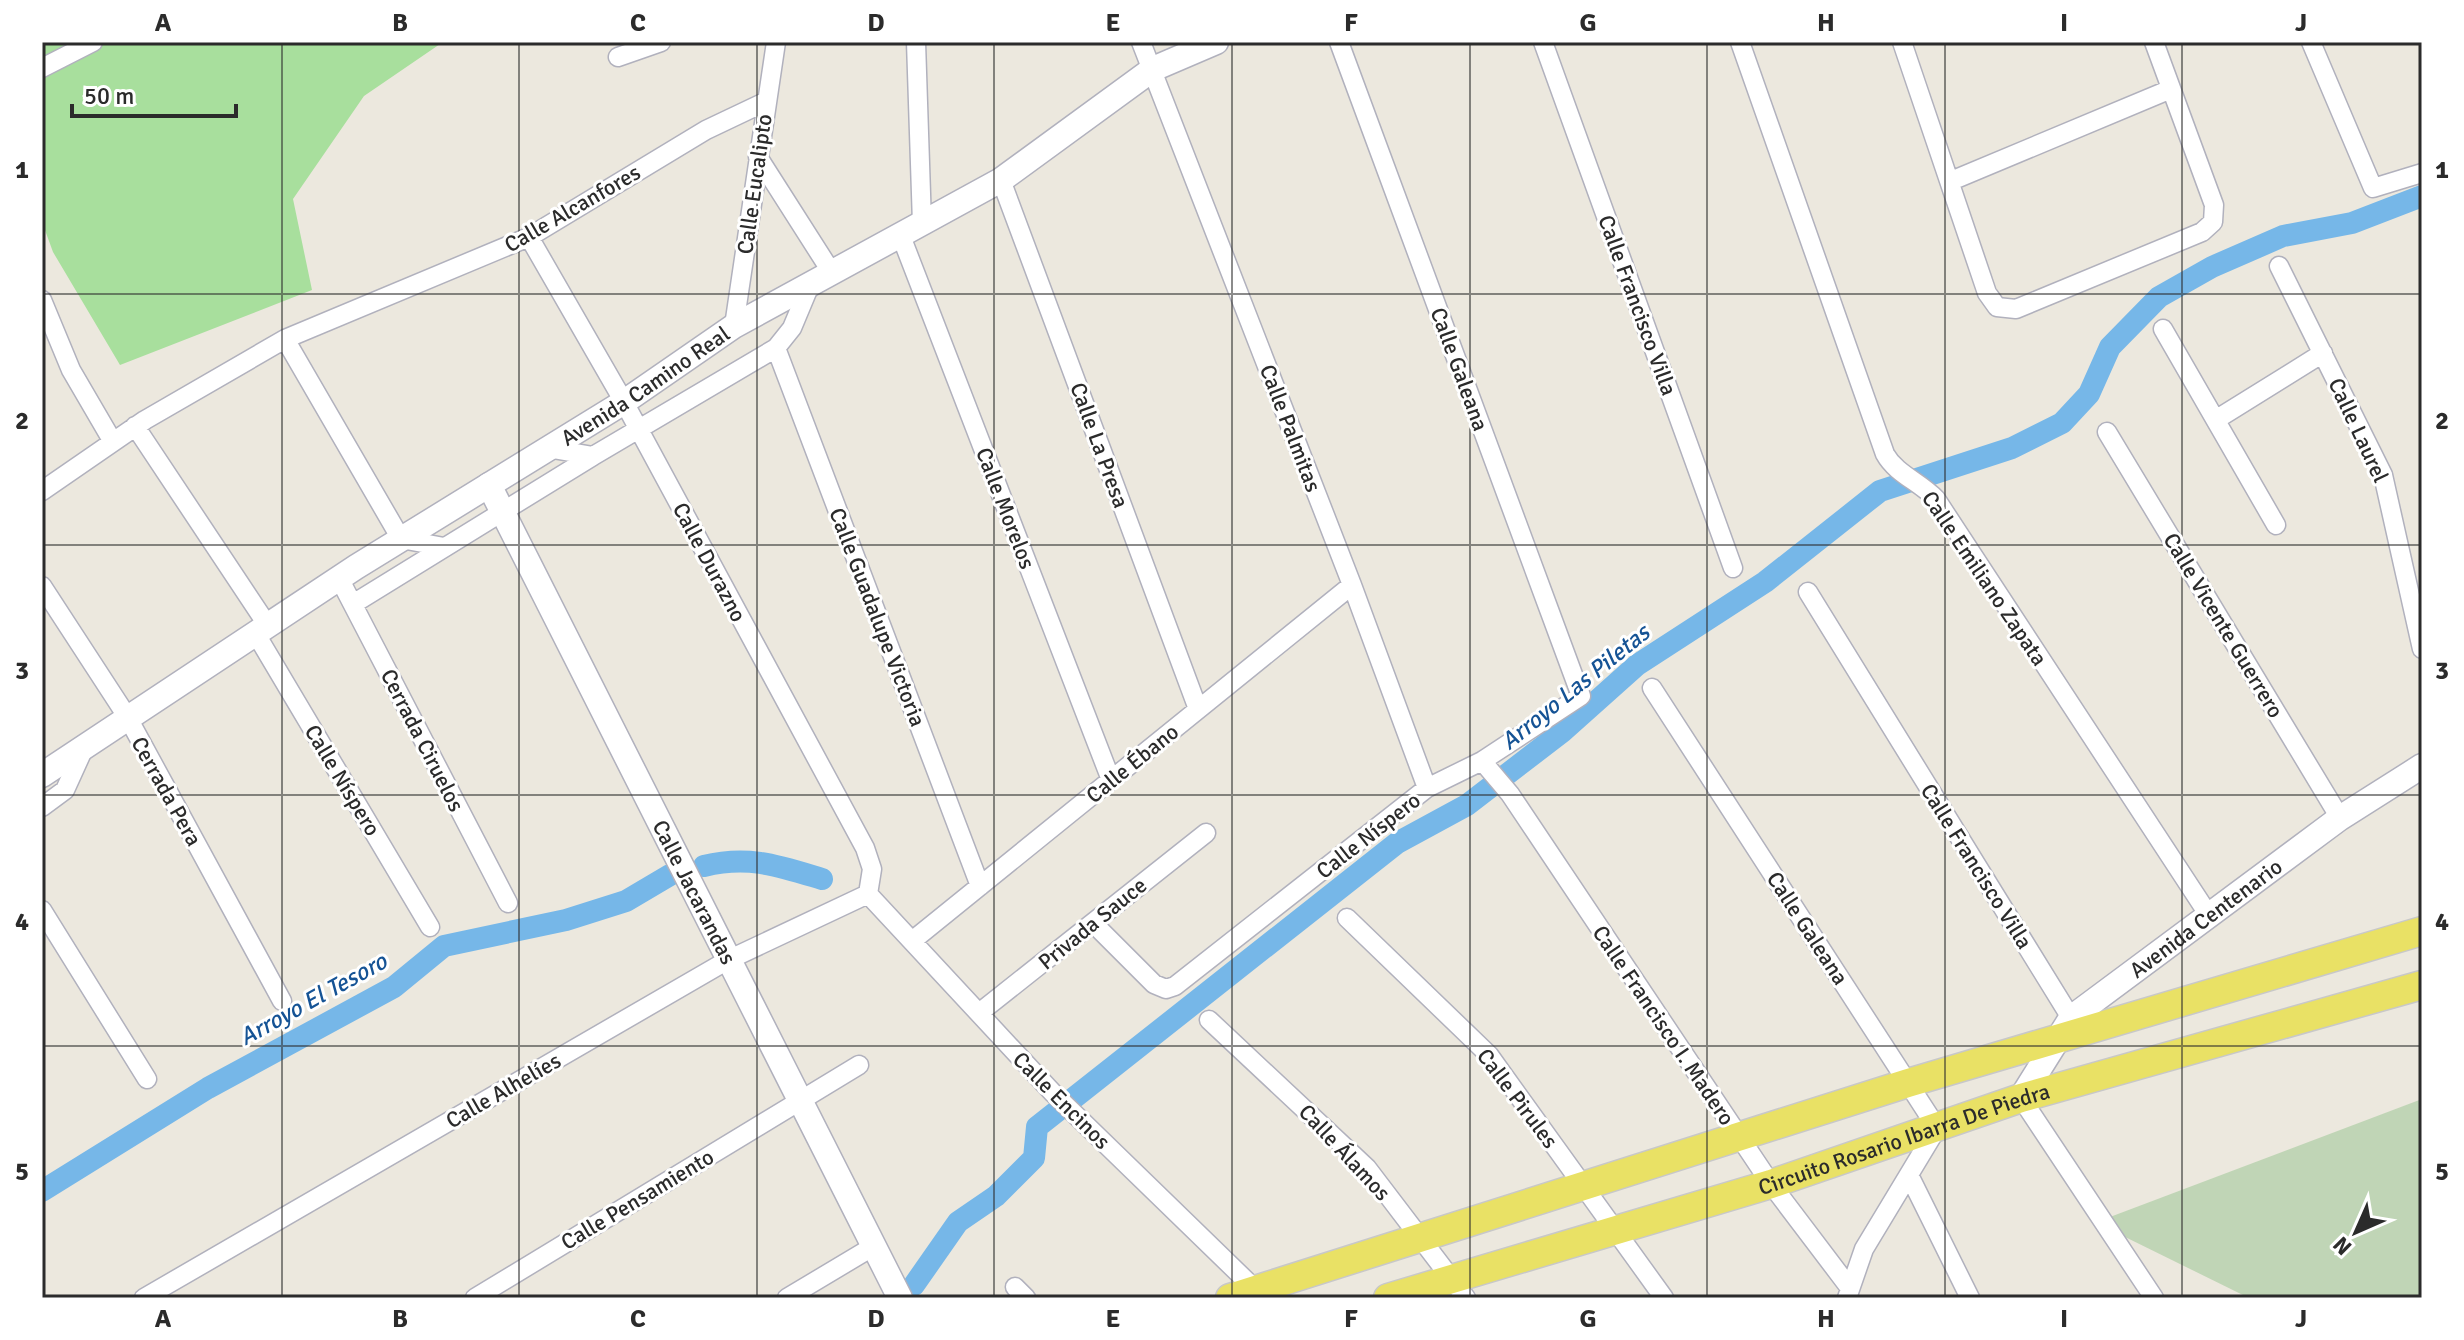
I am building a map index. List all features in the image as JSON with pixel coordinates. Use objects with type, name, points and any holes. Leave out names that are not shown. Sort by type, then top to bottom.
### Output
[{"type":"main road","points":[[1250,1295],[1740,1139],[2062,1029],[2422,931]]},
{"type":"main road","name":"Circuito Rosario Ibarra De Piedra","points":[[1388,1298],[1459,1289],[1616,1231],[1771,1184],[2021,1098],[2422,985]]},
{"type":"street","points":[[42,68],[93,42]]},
{"type":"street","points":[[618,57],[661,42]]},
{"type":"street","name":"Calle Eucalipto","points":[[734,326],[776,42]]},
{"type":"street","name":"Calle Morelos","points":[[916,42],[912,230],[1111,780]]},
{"type":"street","name":"Calle Palmitas","points":[[1141,42],[1352,585],[1427,788]]},
{"type":"street","name":"Avenida Camino Real","points":[[42,775],[339,578],[624,402],[734,326],[1001,180],[1153,69],[1216,42]]},
{"type":"street","name":"Calle Galeana","points":[[1339,42],[1581,696]]},
{"type":"street","name":"Calle Francisco Villa","points":[[1543,42],[1733,568]]},
{"type":"street","name":"Calle Emiliano Zapata","points":[[1740,42],[1891,466],[1923,485],[1936,499],[2210,917]]},
{"type":"street","points":[[1902,42],[1987,293],[1997,307],[2016,309],[2202,232],[2213,222],[2214,205],[2154,42]]},
{"type":"street","points":[[2311,42],[2373,188],[2422,173]]},
{"type":"street","points":[[1951,181],[2171,89]]},
{"type":"street","name":"Calle Alcanfores","points":[[42,491],[135,426],[285,339],[529,237],[706,130],[765,102]]},
{"type":"street","points":[[758,157],[832,273]]},
{"type":"street","name":"Calle La Presa","points":[[1001,180],[1198,709]]},
{"type":"street","name":"Calle Durazno","points":[[529,237],[624,402],[865,848],[872,869],[868,894]]},
{"type":"street","name":"Calle Laurel","points":[[2279,266],[2383,475],[2422,649]]},
{"type":"street","points":[[353,604],[502,511],[776,348],[792,328],[810,285]]},
{"type":"street","points":[[42,300],[71,370],[113,442]]},
{"type":"street","points":[[2163,329],[2276,525]]},
{"type":"street","points":[[285,339],[401,539],[444,547]]},
{"type":"street","name":"Calle Guadalupe Victoria","points":[[776,348],[980,886]]},
{"type":"street","points":[[2217,419],[2323,353]]},
{"type":"street","name":"Calle Níspero","points":[[135,426],[262,630],[430,927]]},
{"type":"street","name":"Calle Vicente Guerrero","points":[[2107,432],[2340,818]]},
{"type":"street","points":[[547,448],[593,456]]},
{"type":"street","name":"Calle Jacarandas","points":[[489,485],[900,1298]]},
{"type":"street","name":"Cerrada Ciruelos","points":[[339,578],[508,903]]},
{"type":"street","name":"Calle Ébano","points":[[912,941],[1352,585]]},
{"type":"street","name":"Cerrada Pera","points":[[42,586],[128,718],[282,1001]]},
{"type":"street","name":"Calle Francisco Villa","points":[[1808,592],[2062,1029]]},
{"type":"street","name":"Calle Galeana","points":[[1652,688],[1937,1128]]},
{"type":"street","name":"Calle Níspero","points":[[1093,923],[1154,984],[1166,989],[1175,986],[1427,788],[1487,766],[1581,696]]},
{"type":"street","points":[[42,807],[69,783],[85,746]]},
{"type":"street","name":"Calle Francisco I. Madero","points":[[1487,766],[1510,794],[1740,1139],[1848,1292]]},
{"type":"street","name":"Avenida Centenario","points":[[2021,1098],[2062,1029],[2340,818],[2422,766]]},
{"type":"street","name":"Privada Sauce","points":[[979,1013],[1206,833]]},
{"type":"street","name":"Calle Encinos","points":[[868,894],[1053,1093],[1250,1295]]},
{"type":"street","name":"Calle Alhelíes","points":[[144,1298],[728,960],[868,894]]},
{"type":"street","points":[[42,910],[147,1079]]},
{"type":"street","name":"Calle Pirules","points":[[1347,918],[1489,1055],[1664,1298]]},
{"type":"street","name":"Calle Álamos","points":[[1209,1020],[1367,1168],[1459,1289]]},
{"type":"street","name":"Calle Pensamiento","points":[[475,1298],[859,1065]]},
{"type":"street","points":[[2021,1098],[2154,1298]]},
{"type":"street","points":[[1848,1292],[1864,1249],[1937,1128]]},
{"type":"street","points":[[1909,1175],[1970,1298]]},
{"type":"street","points":[[787,1298],[874,1246]]},
{"type":"green space","points":[[42,42],[443,42],[364,96],[293,199],[312,290],[120,365],[53,252],[42,222]]},
{"type":"green space","points":[[2422,1099],[2422,1298],[2249,1298],[2117,1233],[2110,1217]]},
{"type":"waterway","name":"Arroyo Las Piletas","points":[[914,1285],[958,1222],[996,1196],[1034,1158],[1037,1127],[1397,843],[1467,805],[1562,732],[1637,665],[1765,582],[1880,491],[2012,448],[2062,423],[2089,394],[2110,347],[2159,297],[2212,267],[2283,236],[2352,223],[2422,196]]},
{"type":"waterway","name":"Arroyo El Tesoro","points":[[704,866],[750,862],[778,866],[822,879]]},
{"type":"waterway","name":"Arroyo El Tesoro","points":[[42,1191],[208,1088],[394,987],[444,946],[566,920],[626,901],[670,875]]}]
